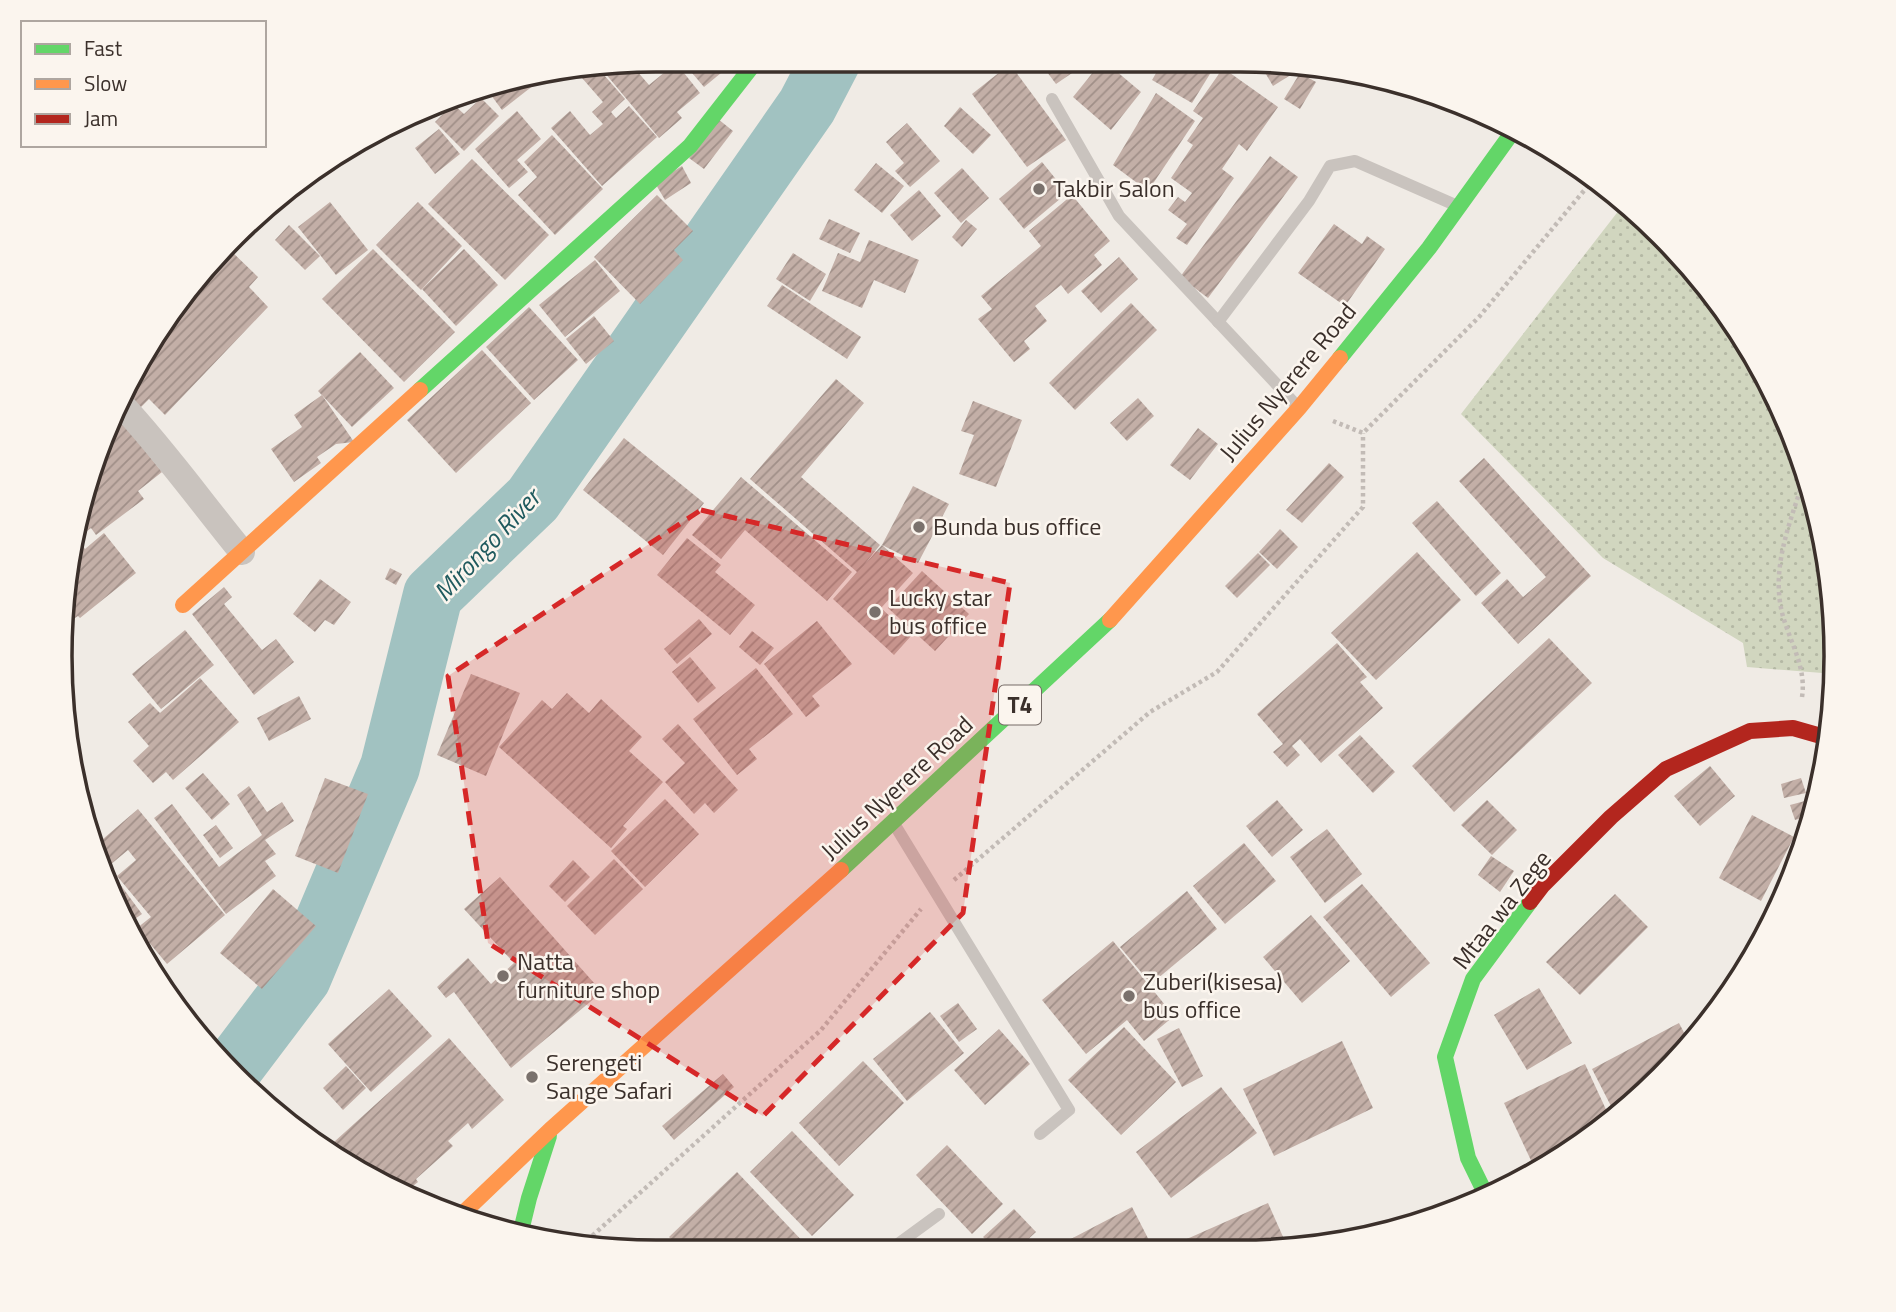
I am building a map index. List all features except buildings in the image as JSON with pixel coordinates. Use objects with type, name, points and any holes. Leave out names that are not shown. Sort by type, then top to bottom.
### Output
[{"type":"main road","points":[[183,605],[690,146],[748,72]]},
{"type":"main road","name":"Julius Nyerere Road","points":[[469,1209],[550,1130],[894,823],[1102,629],[1299,408],[1429,248],[1509,138]]},
{"type":"main road","name":"Mtaa wa Zege","points":[[1482,1187],[1468,1158],[1445,1057],[1473,979],[1543,885],[1611,817],[1666,769],[1750,732],[1793,728],[1818,735]]},
{"type":"main road","points":[[522,1224],[550,1130]]},
{"type":"street","points":[[126,410],[154,440],[242,552]]},
{"type":"lane","points":[[1052,99],[1119,216],[1299,408]]},
{"type":"lane","points":[[1219,322],[1309,201],[1330,166],[1355,161],[1459,206]]},
{"type":"lane","points":[[894,823],[1069,1110],[1040,1134]]},
{"type":"lane","points":[[903,1240],[939,1214]]},
{"type":"path","points":[[592,1236],[821,1030],[909,922],[937,894],[1150,712],[1217,672],[1363,507],[1363,433],[1479,317],[1588,186]]},
{"type":"path","points":[[1299,408],[1363,433]]},
{"type":"path","points":[[1793,728],[1804,683],[1800,661],[1786,630],[1780,605],[1779,574],[1782,546],[1800,491]]},
{"type":"highlighted area","points":[[701,510],[1010,583],[963,913],[763,1116],[488,943],[448,676]]},
{"type":"green space","points":[[1618,211],[1653,243],[1704,300],[1746,364],[1780,432],[1793,468],[1813,542],[1823,618],[1824,673],[1747,667],[1743,643],[1603,558],[1461,414]]},
{"type":"waterway","name":"Mirongo River","points":[[237,1063],[301,978],[390,767],[433,595],[533,499],[807,106],[825,72]]},
{"type":"traffic: fast","points":[[420,390],[690,146],[748,72]]},
{"type":"traffic: fast","points":[[1340,358],[1429,248],[1509,138]]},
{"type":"traffic: fast","points":[[841,870],[1110,620]]},
{"type":"traffic: fast","points":[[1482,1187],[1468,1158],[1445,1057],[1473,979],[1530,902]]},
{"type":"traffic: fast","points":[[523,1224],[549,1136]]},
{"type":"traffic: slow","points":[[1110,620],[1299,408],[1340,358]]},
{"type":"traffic: slow","points":[[183,605],[420,390]]},
{"type":"traffic: slow","points":[[468,1209],[550,1130],[841,870]]},
{"type":"traffic: jam","points":[[1530,902],[1543,885],[1611,817],[1666,769],[1750,731],[1793,728],[1818,735]]},
{"type":"place","name":"Takbir Salon","points":[[1039,189]]},
{"type":"place","name":"Bunda bus office","points":[[919,527]]},
{"type":"place","name":"Lucky star bus office","points":[[875,612]]},
{"type":"place","name":"Natta furniture shop","points":[[503,976]]},
{"type":"place","name":"Zuberi(kisesa) bus office","points":[[1129,996]]},
{"type":"place","name":"Serengeti Sange Safari","points":[[532,1077]]}]
